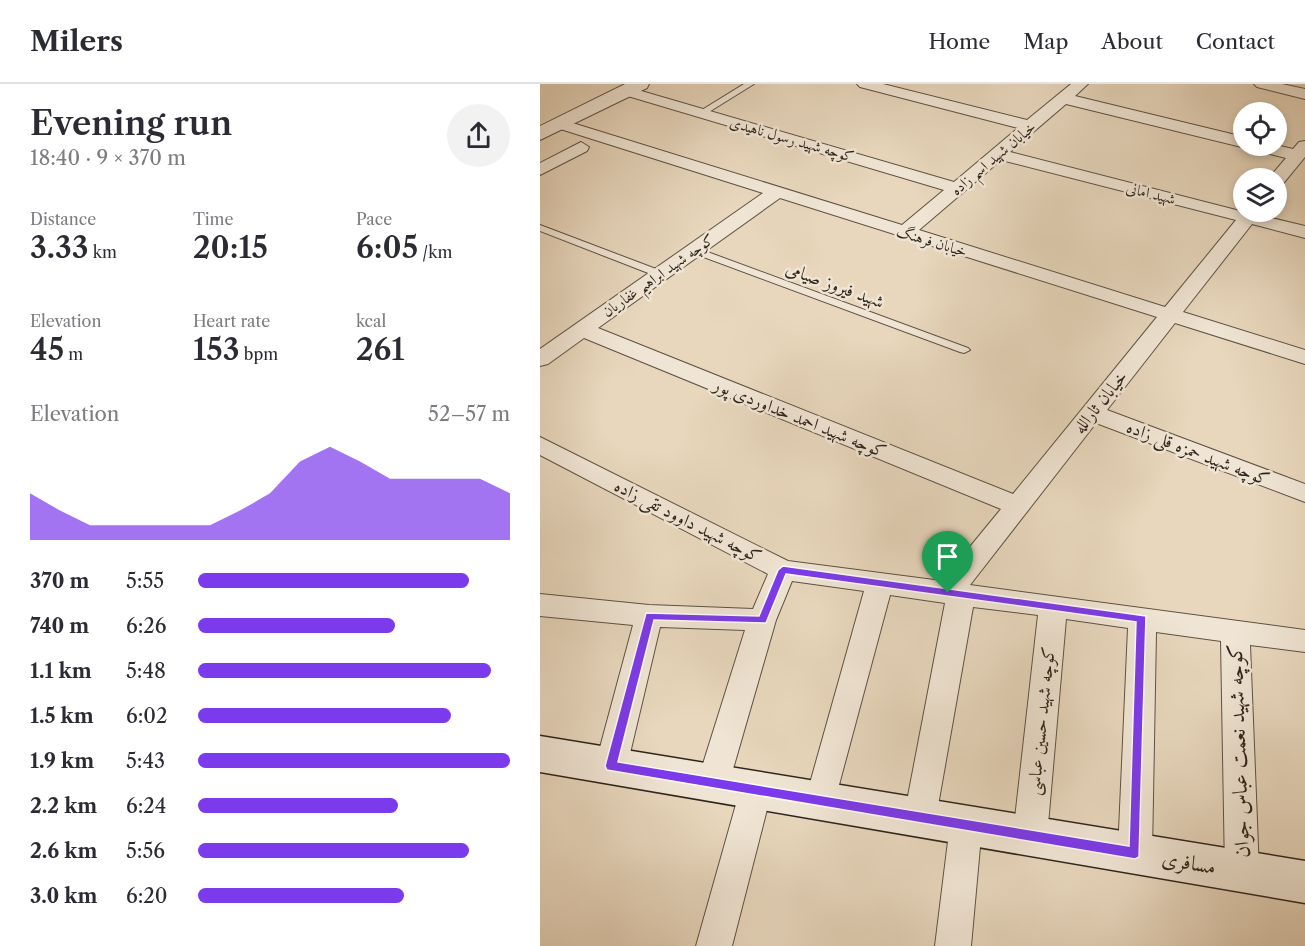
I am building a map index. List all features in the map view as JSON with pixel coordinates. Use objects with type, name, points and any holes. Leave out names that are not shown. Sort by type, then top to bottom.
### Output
[{"type":"main road","name":"مسافری","points":[[540,754],[1305,882]]},
{"type":"street","points":[[865,84],[1031,126]]},
{"type":"street","name":"خیابان شهید اسم زاده","points":[[905,232],[1080,84]]},
{"type":"street","points":[[1262,84],[1305,94]]},
{"type":"street","name":"کوچه شهید رسول ناهیدی","points":[[633,88],[702,113],[957,188]]},
{"type":"street","points":[[540,134],[633,88]]},
{"type":"street","points":[[1063,98],[1233,139]]},
{"type":"street","name":"خیابان فرهنگ","points":[[560,124],[1305,357]]},
{"type":"street","points":[[540,170],[581,147]]},
{"type":"street","points":[[1286,168],[1301,150]]},
{"type":"street","name":"شهید امانی","points":[[998,154],[1233,210]]},
{"type":"street","name":"کوچه شهید ابراهیم غفاریان","points":[[541,356],[777,192]]},
{"type":"street","name":"خیابان ثارالله","points":[[955,594],[1018,506],[1244,222]]},
{"type":"street","name":"شهید امانی","points":[[1274,222],[1305,232]]},
{"type":"street","name":"کوچه شهید احمد خداوردی پور","points":[[582,329],[1018,506]]},
{"type":"street","name":"کوچه شهید حمزه قلی زاده","points":[[1092,413],[1305,493]]},
{"type":"street","name":"کوچه شهید داوود تقی زاده","points":[[540,445],[783,570],[1305,641]]},
{"type":"street","points":[[713,783],[762,620],[783,570]]},
{"type":"street","points":[[821,801],[880,583]]},
{"type":"street","points":[[920,817],[955,594]]},
{"type":"street","points":[[540,605],[649,616],[762,620]]},
{"type":"street","name":"کوچه شهید حسین عباسی","points":[[1030,836],[1053,607]]},
{"type":"street","points":[[611,766],[649,616]]},
{"type":"street","points":[[1135,853],[1142,619]]},
{"type":"street","name":"کوچه شهید نعمت عباس جوان","points":[[1235,632],[1242,871]]},
{"type":"street","points":[[714,946],[756,790]]},
{"type":"street","points":[[953,946],[966,825]]},
{"type":"lane","points":[[702,113],[750,84]]},
{"type":"lane","points":[[540,228],[660,274]]},
{"type":"lane","name":"شهید فیروز صیامی","points":[[694,250],[964,350]]},
{"type":"route","points":[[783,570],[948,593],[1142,619],[1135,853],[611,766],[649,616],[762,620],[783,570]]}]
